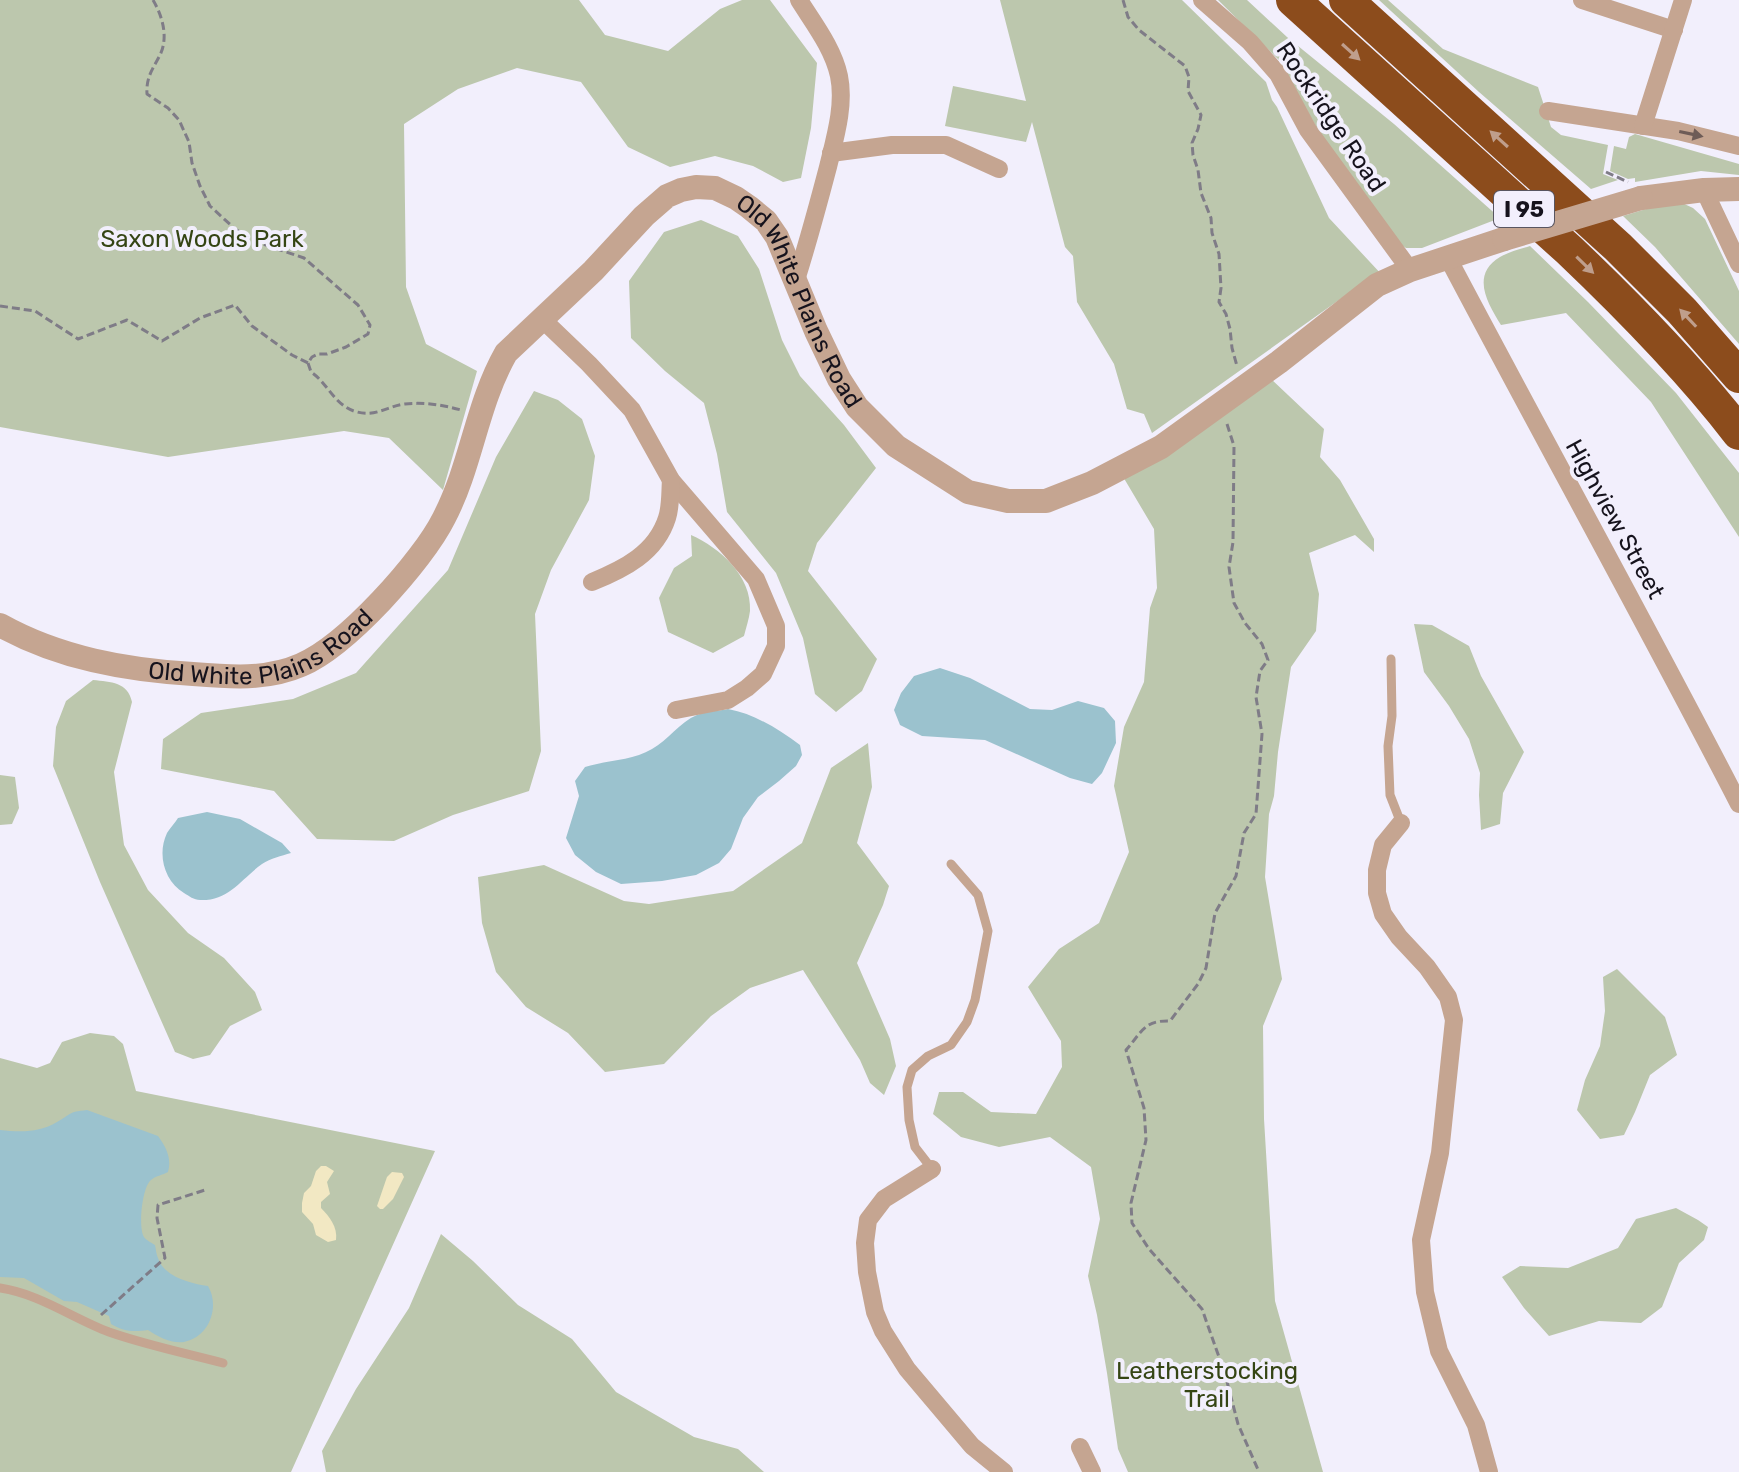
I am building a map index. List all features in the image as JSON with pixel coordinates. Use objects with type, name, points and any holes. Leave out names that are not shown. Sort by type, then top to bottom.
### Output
[{"type":"highway","name":"I 95","points":[[1293,0],[1603,282],[1676,358],[1739,433]]},
{"type":"highway","name":"I 95","points":[[1346,0],[1629,258],[1739,376]]},
{"type":"street","points":[[796,280],[814,225],[840,110],[840,80],[836,65],[799,0]]},
{"type":"street","name":"Rockridge Road","points":[[1202,0],[1250,42],[1278,74],[1308,130],[1410,270]]},
{"type":"street","points":[[1582,0],[1674,30]]},
{"type":"street","points":[[1643,126],[1683,0]]},
{"type":"street","points":[[1548,111],[1678,131],[1739,146]]},
{"type":"street","points":[[831,153],[892,145],[946,145],[999,169]]},
{"type":"street","name":"Old White Plains Road","points":[[0,625],[65,653],[154,671],[260,676],[304,664],[340,640],[388,594],[432,539],[463,473],[496,370],[506,353],[593,271],[644,216],[667,196],[681,190],[715,188],[736,198],[766,221],[777,237],[839,379],[857,407],[896,446],[968,492],[1008,501],[1046,501],[1092,483],[1161,447],[1279,362],[1377,285],[1410,270],[1635,190],[1739,189]]},
{"type":"street","points":[[1704,190],[1739,264]]},
{"type":"street","name":"Highview Street","points":[[1448,258],[1739,804]]},
{"type":"street","points":[[541,318],[632,410],[671,480],[756,579],[776,626],[776,646],[763,674],[747,688],[728,700],[676,710]]},
{"type":"street","points":[[592,582],[642,556],[655,541],[668,517],[671,480]]},
{"type":"street","points":[[1401,823],[1383,845],[1377,870],[1377,893],[1383,914],[1448,997],[1454,1020],[1440,1153],[1421,1240],[1425,1292],[1439,1351],[1476,1425],[1489,1472]]},
{"type":"street","points":[[932,1169],[884,1199],[868,1220],[865,1243],[867,1272],[875,1312],[907,1369],[972,1446],[1004,1472]]},
{"type":"street","points":[[1080,1447],[1092,1472]]},
{"type":"lane","points":[[1391,659],[1390,795],[1401,823]]},
{"type":"lane","points":[[932,1169],[915,1147],[907,1087],[912,1070],[928,1056],[951,1045],[967,1022],[975,1000],[988,931],[978,895],[951,864]]},
{"type":"lane","points":[[0,1288],[29,1294],[108,1331],[223,1363]]},
{"type":"path","points":[[153,0],[162,20],[164,36],[162,53],[146,84],[147,94],[179,120],[210,206],[251,240],[304,258],[358,305],[370,325],[368,334],[327,354],[318,354],[308,363]]},
{"type":"path","points":[[1123,0],[1128,17],[1139,30],[1185,66],[1189,77],[1188,91],[1201,115],[1192,143],[1193,155],[1219,254],[1219,302],[1226,314],[1239,374]]},
{"type":"path","points":[[1606,172],[1635,190]]},
{"type":"path","points":[[0,306],[35,311],[78,339],[127,320],[162,341],[200,318],[235,305],[252,326],[308,363],[311,372],[320,378],[336,400],[356,412],[379,413],[403,404],[442,405],[480,415]]},
{"type":"path","points":[[1225,415],[1234,446],[1233,542],[1229,567],[1234,603],[1262,644],[1268,660],[1260,671],[1256,697],[1262,734],[1256,814],[1244,833],[1236,876],[1215,913],[1202,976],[1170,1021],[1147,1025],[1126,1050],[1144,1108],[1146,1140],[1131,1203],[1132,1223],[1149,1249],[1202,1309],[1225,1374],[1238,1424],[1259,1472]]},
{"type":"path","points":[[102,1314],[165,1258],[157,1218],[158,1205],[205,1190]]},
{"type":"green space","name":"Saxon Woods Park","points":[[0,0],[579,0],[605,35],[668,51],[720,9],[742,0],[770,0],[817,63],[811,128],[801,178],[783,182],[753,166],[715,156],[670,167],[628,147],[581,82],[517,68],[458,89],[404,124],[406,287],[426,344],[477,371],[443,490],[389,438],[344,431],[168,457],[0,427]]},
{"type":"green space","points":[[1000,0],[1182,0],[1266,82],[1329,218],[1383,276],[1346,295],[1152,433],[1144,414],[1127,409],[1114,364],[1077,302],[1073,256],[1065,247],[1032,122],[1026,142],[945,126],[953,86],[1026,101]]},
{"type":"green space","points":[[1218,0],[1247,0],[1500,218],[1422,248],[1406,248],[1393,239],[1333,158],[1280,61]]},
{"type":"green space","points":[[1379,0],[1388,0],[1443,49],[1538,87],[1551,127],[1561,135],[1608,145],[1603,174],[1618,180],[1591,189]]},
{"type":"green space","points":[[1635,134],[1739,164],[1739,175],[1701,171],[1635,182],[1635,178],[1628,179],[1610,171],[1614,146],[1626,149],[1629,137]]},
{"type":"green space","points":[[1680,202],[1705,219],[1739,291],[1739,344],[1655,247],[1623,216]]},
{"type":"green space","points":[[701,220],[738,236],[759,269],[782,340],[800,376],[844,425],[876,468],[817,543],[808,571],[877,659],[862,691],[836,712],[815,694],[803,638],[776,573],[727,512],[704,403],[631,338],[629,281],[664,232]]},
{"type":"green space","points":[[1530,246],[1676,393],[1739,473],[1739,537],[1651,402],[1566,313],[1501,325],[1484,290],[1486,272],[1500,257]]},
{"type":"green space","name":"Leatherstocking Trail","points":[[1270,378],[1324,429],[1320,457],[1340,480],[1374,539],[1374,552],[1355,535],[1309,553],[1319,594],[1316,631],[1291,667],[1269,814],[1265,877],[1282,979],[1263,1026],[1264,1119],[1275,1301],[1323,1472],[1128,1472],[1118,1449],[1088,1276],[1100,1219],[1091,1167],[1050,1137],[999,1147],[961,1137],[933,1114],[939,1092],[963,1092],[991,1112],[1036,1114],[1062,1067],[1061,1041],[1028,987],[1059,949],[1099,923],[1129,852],[1114,786],[1124,727],[1144,682],[1150,608],[1157,588],[1154,529],[1122,475]]},
{"type":"green space","points":[[534,391],[558,400],[582,419],[595,456],[589,500],[551,570],[535,614],[541,751],[529,791],[453,815],[394,841],[317,839],[274,791],[161,769],[163,739],[201,713],[293,699],[356,673],[448,570],[496,457]]},
{"type":"green space","points":[[691,535],[713,547],[732,565],[746,586],[749,598],[750,611],[744,636],[713,653],[668,632],[659,598],[674,568],[692,556]]},
{"type":"green space","points":[[1414,624],[1432,625],[1469,646],[1481,676],[1524,752],[1503,793],[1500,824],[1481,830],[1480,773],[1469,739],[1424,672]]},
{"type":"green space","points":[[93,680],[123,687],[132,702],[114,772],[124,845],[148,890],[188,933],[224,958],[255,992],[262,1010],[230,1026],[210,1055],[193,1059],[175,1052],[53,766],[56,727],[66,701]]},
{"type":"green space","points":[[868,743],[872,787],[857,843],[889,886],[857,963],[890,1039],[896,1066],[884,1095],[870,1083],[860,1060],[803,970],[750,988],[711,1016],[664,1064],[605,1072],[568,1033],[526,1007],[496,972],[482,923],[478,877],[544,865],[624,901],[649,904],[733,891],[802,843],[831,768]]},
{"type":"green space","points":[[0,775],[15,777],[19,808],[12,824],[0,825]]},
{"type":"green space","points":[[1617,969],[1665,1017],[1677,1055],[1650,1075],[1624,1135],[1600,1139],[1577,1110],[1585,1080],[1600,1046],[1605,1011],[1603,977]]},
{"type":"green space","points":[[90,1033],[114,1036],[123,1044],[136,1091],[435,1151],[291,1472],[0,1472],[0,1058],[37,1068],[50,1063],[62,1042]]},
{"type":"green space","points":[[1676,1208],[1708,1227],[1704,1240],[1679,1263],[1662,1307],[1641,1323],[1599,1321],[1549,1336],[1502,1277],[1520,1266],[1568,1268],[1618,1248],[1636,1219]]},
{"type":"green space","points":[[441,1234],[518,1305],[572,1339],[616,1392],[694,1437],[738,1449],[764,1472],[326,1472],[322,1451],[356,1389],[409,1308]]},
{"type":"sand","points":[[321,1166],[334,1171],[327,1182],[330,1194],[321,1202],[321,1208],[336,1231],[336,1240],[328,1242],[316,1235],[313,1224],[302,1212],[304,1193]]},
{"type":"sand","points":[[392,1172],[402,1173],[404,1177],[393,1199],[380,1209],[377,1206],[387,1177]]},
{"type":"water","points":[[940,668],[970,678],[1030,709],[1052,710],[1078,701],[1104,708],[1115,721],[1116,743],[1102,773],[1092,784],[1070,778],[985,740],[922,736],[900,725],[894,710],[901,693],[914,676]]},
{"type":"water","points":[[728,709],[748,714],[775,728],[800,745],[802,755],[796,766],[758,797],[743,818],[731,849],[719,863],[696,875],[621,884],[596,872],[575,855],[566,838],[579,796],[575,781],[585,767],[644,753],[691,718]]},
{"type":"water","points":[[207,812],[240,819],[282,843],[291,853],[262,864],[219,897],[192,898],[177,888],[167,874],[163,858],[164,841],[178,818]]},
{"type":"water","points":[[87,1110],[158,1136],[166,1149],[168,1172],[148,1184],[141,1225],[145,1238],[155,1245],[157,1256],[166,1270],[186,1281],[208,1286],[213,1311],[206,1327],[193,1339],[175,1342],[148,1330],[120,1329],[111,1324],[109,1316],[77,1302],[64,1301],[24,1278],[0,1277],[0,1130],[36,1130]]}]
